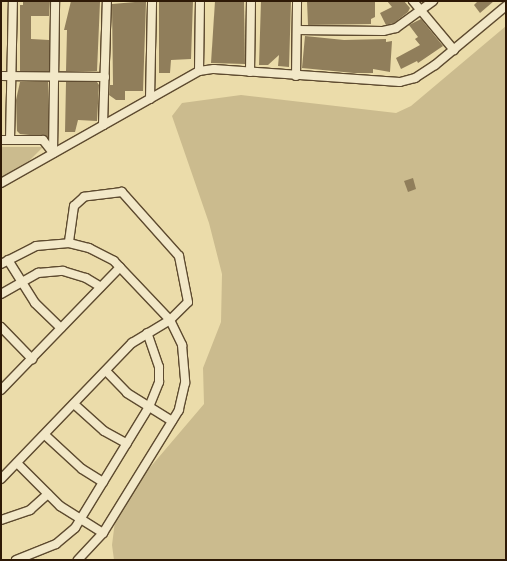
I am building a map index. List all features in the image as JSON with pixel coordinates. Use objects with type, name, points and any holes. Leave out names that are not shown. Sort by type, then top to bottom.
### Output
[{"type":"street","points":[[10,140],[13,1]]},
{"type":"street","points":[[53,153],[55,1]]},
{"type":"street","points":[[103,125],[107,1]]},
{"type":"street","points":[[150,99],[152,1]]},
{"type":"street","points":[[199,71],[200,1]]},
{"type":"street","points":[[250,72],[251,1]]},
{"type":"street","points":[[296,76],[298,1]]},
{"type":"street","points":[[413,1],[454,50]]},
{"type":"street","points":[[297,30],[383,31],[396,28],[433,1]]},
{"type":"street","points":[[1,183],[199,71],[250,72],[400,82],[415,78],[454,50],[506,6]]},
{"type":"street","points":[[1,76],[105,77]]},
{"type":"street","points":[[1,140],[42,140],[53,153]]},
{"type":"street","points":[[1,479],[132,343],[170,320],[188,302],[179,256],[122,192],[84,197],[74,206],[69,243]]},
{"type":"street","points":[[61,328],[35,303],[21,281],[5,262],[36,246],[69,243],[106,256],[120,267],[170,320],[182,345],[186,370],[183,398],[172,421],[102,533],[78,560]]},
{"type":"street","points":[[1,389],[120,267]]},
{"type":"street","points":[[1,294],[38,272],[63,271],[86,278],[101,287]]},
{"type":"street","points":[[1,327],[32,358]]},
{"type":"street","points":[[16,560],[56,544],[75,528],[149,407],[158,382],[159,367],[147,334]]},
{"type":"street","points":[[106,371],[127,393],[172,421]]},
{"type":"street","points":[[74,404],[104,431],[127,444]]},
{"type":"street","points":[[44,435],[82,469],[103,482]]},
{"type":"street","points":[[17,463],[48,494],[80,519],[102,533]]},
{"type":"street","points":[[1,520],[30,510],[48,494]]},
{"type":"shaded area","points":[[506,26],[506,560],[114,560],[112,545],[116,513],[130,491],[204,404],[203,368],[221,322],[222,274],[209,223],[172,116],[182,103],[241,95],[396,113],[411,106]]},
{"type":"shaded area","points":[[1,147],[43,147],[29,161],[1,177]]},
{"type":"building","points":[[23,1],[50,1],[49,16],[31,16],[31,39],[49,40],[49,71],[20,71],[20,5],[23,5]]},
{"type":"building","points":[[71,1],[100,2],[97,71],[66,71],[67,30],[64,30]]},
{"type":"building","points":[[193,1],[191,59],[171,60],[170,73],[159,73],[159,2]]},
{"type":"building","points":[[215,1],[244,1],[245,64],[211,63]]},
{"type":"building","points":[[261,1],[291,1],[289,67],[278,66],[279,55],[268,65],[259,65]]},
{"type":"building","points":[[307,1],[375,1],[375,17],[371,19],[371,24],[308,25]]},
{"type":"building","points":[[387,1],[404,1],[410,8],[408,12],[394,23],[386,25],[380,13],[392,7]]},
{"type":"building","points":[[478,1],[494,1],[480,13],[474,5]]},
{"type":"building","points":[[146,2],[143,91],[125,91],[125,100],[116,100],[109,95],[110,85],[113,85],[112,4]]},
{"type":"building","points":[[421,19],[443,46],[418,63],[417,61],[401,69],[396,58],[420,45],[415,39],[418,37],[409,25]]},
{"type":"building","points":[[305,36],[344,40],[386,39],[386,42],[392,41],[390,72],[373,69],[373,73],[354,73],[302,68]]},
{"type":"building","points":[[20,82],[48,82],[48,137],[20,134],[17,131],[16,100]]},
{"type":"building","points":[[66,82],[97,82],[99,85],[97,121],[78,120],[75,132],[65,132]]},
{"type":"building","points":[[413,178],[416,189],[408,192],[404,181]]}]
